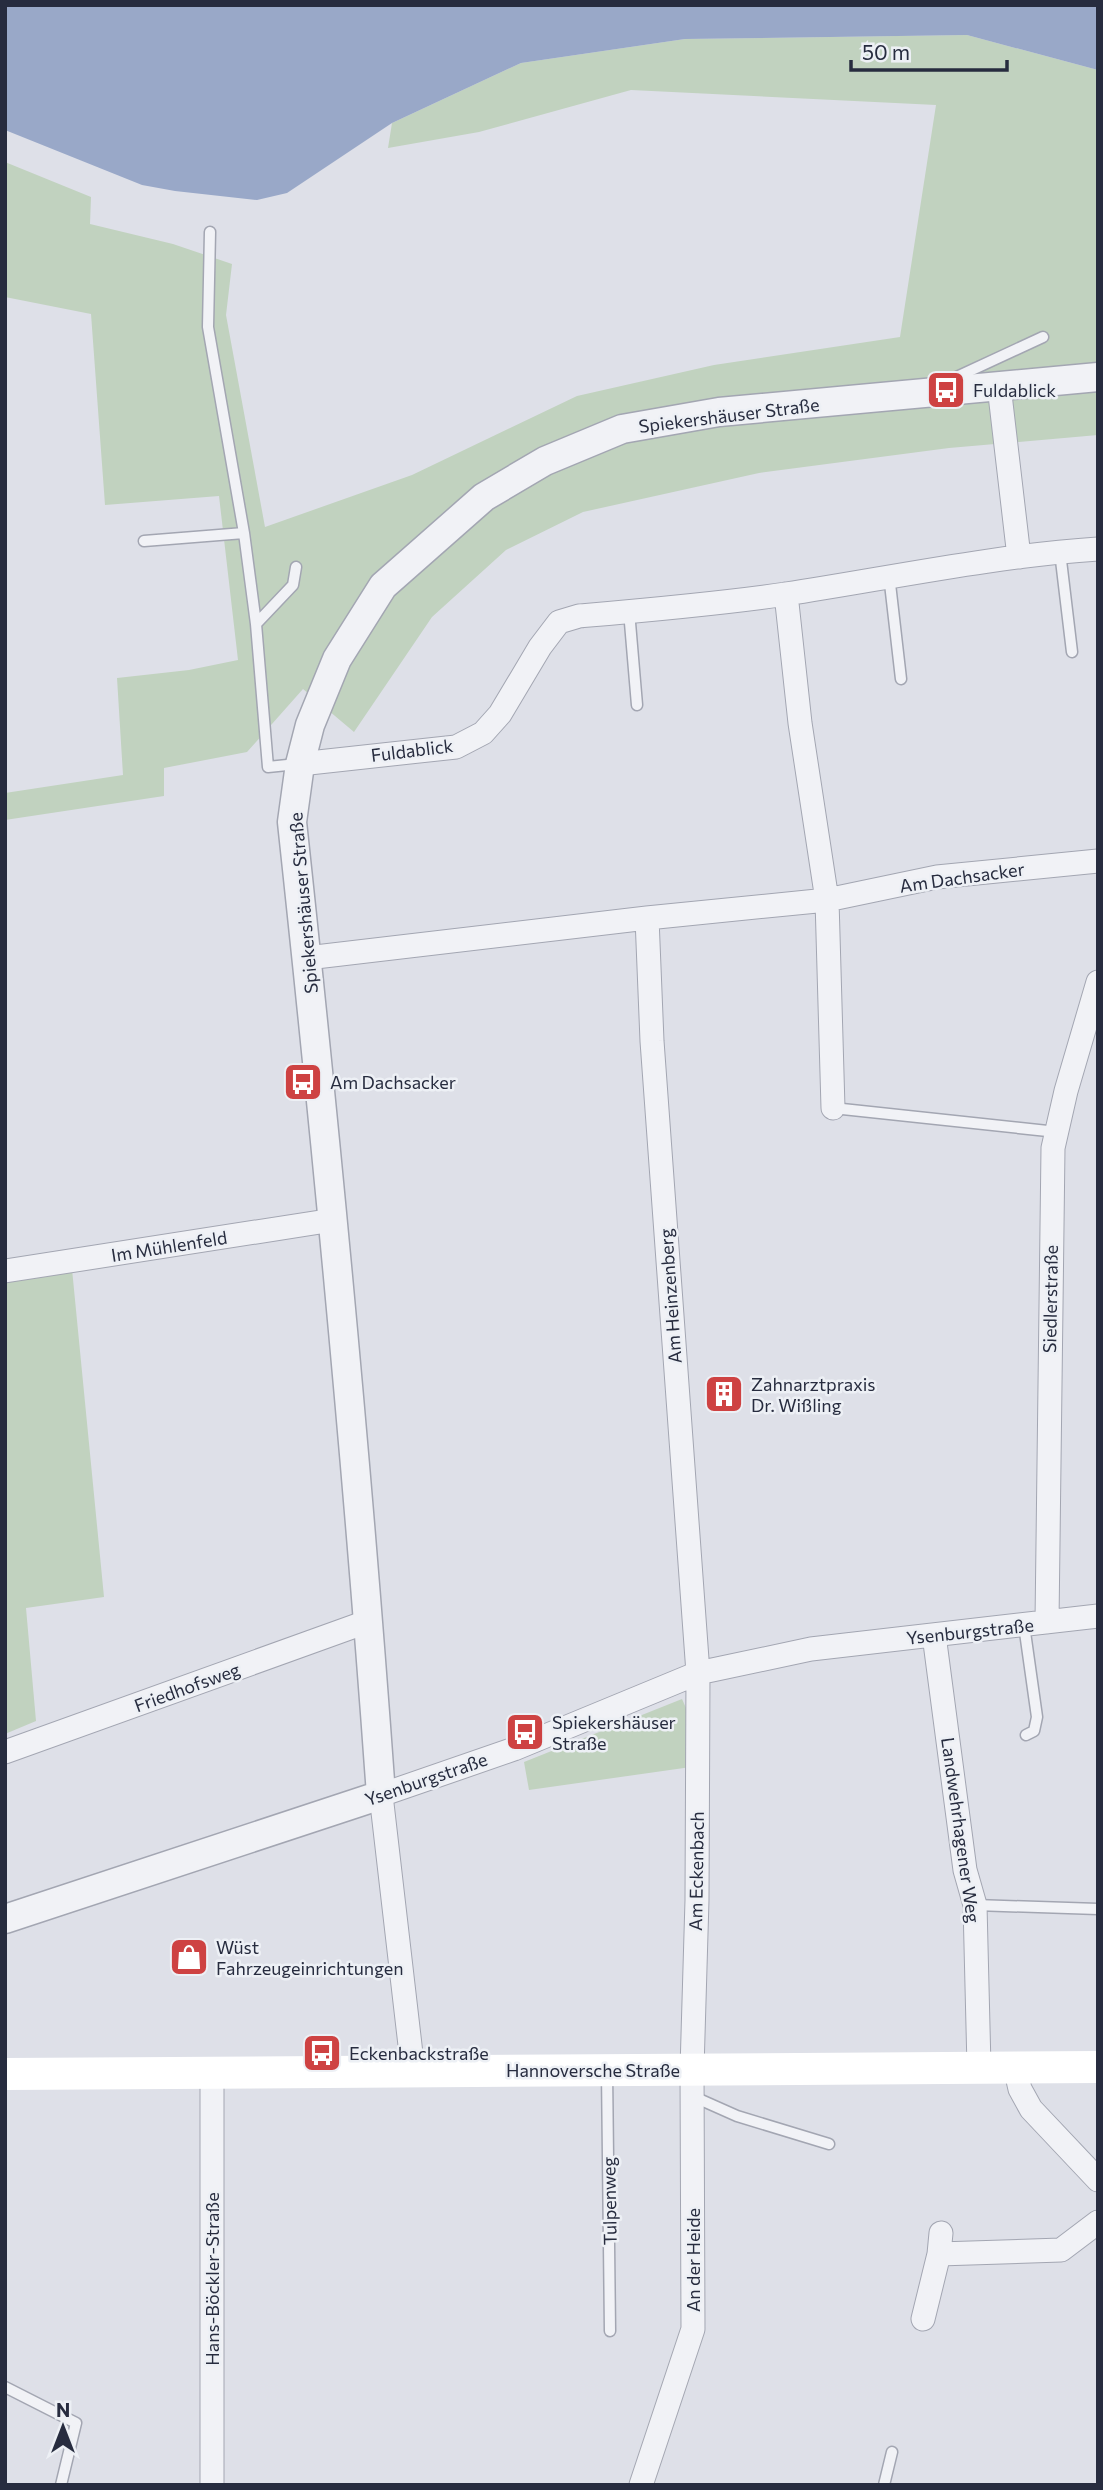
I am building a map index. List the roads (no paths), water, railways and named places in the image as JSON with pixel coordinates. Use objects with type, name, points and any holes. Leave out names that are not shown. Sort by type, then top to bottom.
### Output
[{"type":"main road","name":"Hannoversche Straße","points":[[5,2074],[607,2070],[692,2083],[979,2067],[1098,2067]]},
{"type":"street","name":"Spiekershäuser Straße","points":[[381,1795],[369,1621],[333,1220],[292,822],[300,764],[310,725],[337,659],[383,586],[484,497],[545,461],[622,429],[719,412],[1098,377]]},
{"type":"street","points":[[999,386],[1019,557]]},
{"type":"street","name":"Fuldablick","points":[[300,764],[456,747],[482,733],[500,714],[540,647],[559,622],[579,616],[786,594],[889,575],[1098,549]]},
{"type":"street","points":[[786,594],[800,723],[827,900],[833,1108]]},
{"type":"street","name":"Am Dachsacker","points":[[307,958],[827,900],[937,877],[1098,862]]},
{"type":"street","name":"Am Heinzenberg","points":[[647,918],[652,1041],[698,1673]]},
{"type":"street","name":"Siedlerstraße","points":[[1047,1622],[1054,1148],[1083,1027],[1098,982]]},
{"type":"street","name":"Im Mühlenfeld","points":[[5,1271],[333,1220]]},
{"type":"street","name":"Ysenburgstraße","points":[[5,1919],[514,1749],[698,1673],[811,1649],[1098,1616]]},
{"type":"street","name":"Friedhofsweg","points":[[5,1752],[369,1621]]},
{"type":"street","name":"Landwehrhagener Weg","points":[[934,1635],[965,1870],[975,1905],[979,2067]]},
{"type":"street","name":"Am Eckenbach","points":[[692,2083],[697,1900],[698,1673]]},
{"type":"street","points":[[381,1795],[413,2071]]},
{"type":"street","points":[[1015,2067],[1020,2090],[1031,2109],[1098,2179]]},
{"type":"street","name":"Hans-Böckler-Straße","points":[[212,2073],[212,2485]]},
{"type":"street","name":"An der Heide","points":[[641,2485],[693,2329],[692,2083]]},
{"type":"street","points":[[923,2319],[940,2243],[1061,2250],[1098,2222]]},
{"type":"lane","points":[[210,232],[208,327],[244,533],[256,624],[268,767],[300,764]]},
{"type":"lane","points":[[923,393],[1043,337]]},
{"type":"lane","points":[[144,541],[244,533]]},
{"type":"lane","points":[[1060,552],[1072,652]]},
{"type":"lane","points":[[256,624],[293,585],[296,567]]},
{"type":"lane","points":[[889,575],[901,679]]},
{"type":"lane","points":[[629,611],[637,705]]},
{"type":"lane","points":[[833,1108],[1057,1132]]},
{"type":"lane","points":[[1024,1625],[1037,1717],[1034,1731],[1026,1735]]},
{"type":"lane","points":[[975,1905],[1098,1909]]},
{"type":"lane","name":"Tulpenweg","points":[[607,2070],[610,2331]]},
{"type":"lane","points":[[692,2083],[737,2116],[829,2144]]},
{"type":"lane","points":[[5,2387],[76,2423],[61,2485]]},
{"type":"lane","points":[[884,2485],[892,2452]]},
{"type":"water","points":[[5,5],[1098,5],[1098,70],[967,35],[685,39],[521,63],[392,123],[287,193],[257,200],[142,185],[5,130]]},
{"type":"place","name":"Fuldablick","points":[[946,390]]},
{"type":"place","name":"Am Dachsacker","points":[[303,1082]]},
{"type":"place","name":"Zahnarztpraxis Dr. Wißling","points":[[724,1394]]},
{"type":"place","name":"Spiekershäuser Straße","points":[[525,1732]]},
{"type":"place","name":"Wüst Fahrzeugeinrichtungen","points":[[189,1957]]},
{"type":"place","name":"Eckenbackstraße","points":[[322,2053]]}]
